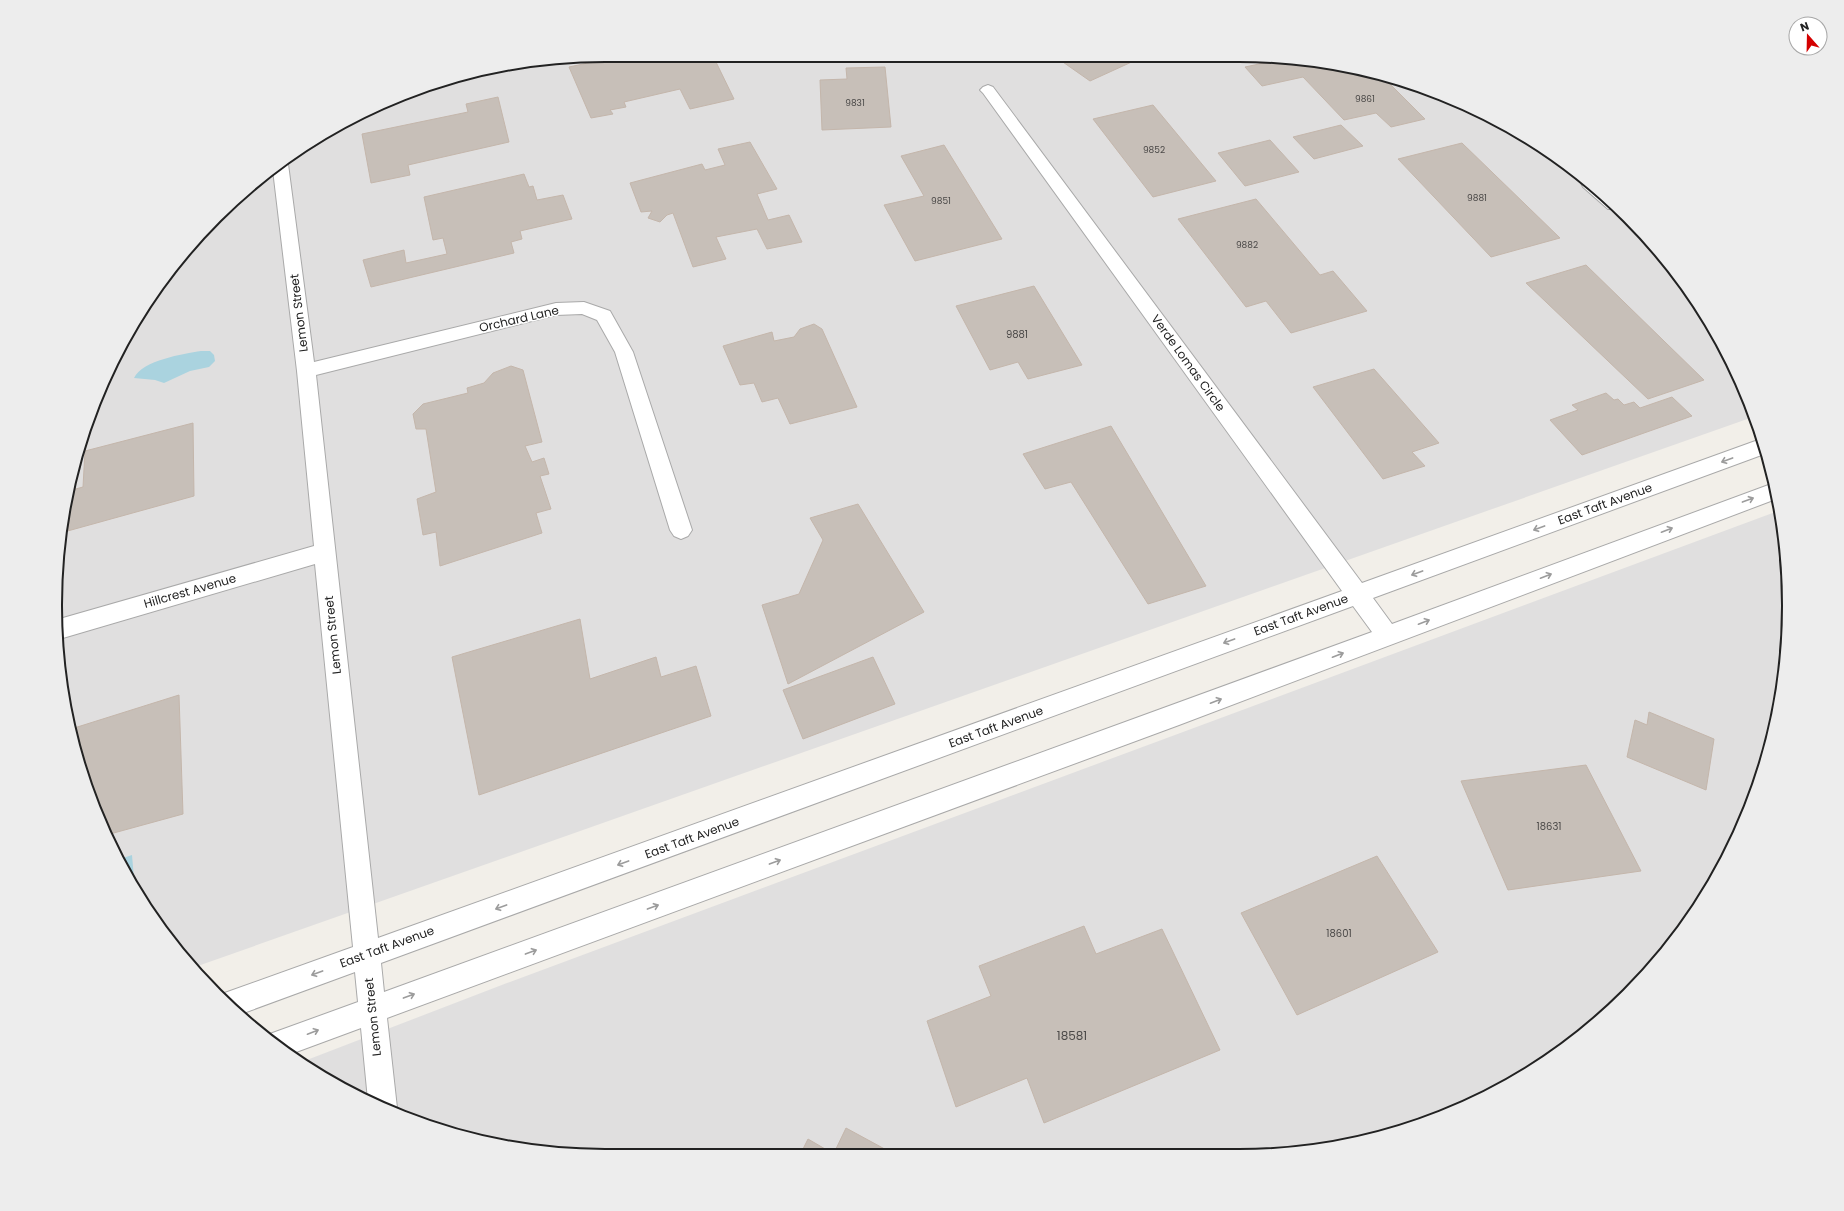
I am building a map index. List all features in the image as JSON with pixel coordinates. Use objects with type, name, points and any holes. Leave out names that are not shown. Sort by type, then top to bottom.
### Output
[{"type":"street","name":"Verde Lomas Circle","points":[[988,90],[1388,636]]},
{"type":"street","name":"Lemon Street","points":[[281,170],[306,371],[382,1101]]},
{"type":"street","name":"Orchard Lane","points":[[306,371],[556,309],[584,308],[604,316],[624,352],[681,530]]},
{"type":"street","name":"East Taft Avenue","points":[[235,1003],[701,835],[1758,448]]},
{"type":"street","points":[[284,1043],[1172,717],[1770,493]]},
{"type":"street","name":"Hillcrest Avenue","points":[[63,628],[325,552]]},
{"type":"shaded area","points":[[606,62],[1238,62],[1274,63],[1309,67],[1345,72],[1379,81],[1446,103],[1479,118],[1540,154],[1569,174],[1597,197],[1623,221],[1647,247],[1670,275],[1690,304],[1726,365],[1748,419],[199,966],[174,936],[154,907],[118,846],[103,813],[91,780],[72,712],[63,641],[62,606],[63,570],[72,499],[91,431],[103,398],[118,365],[154,304],[174,275],[221,221],[275,174],[304,154],[365,118],[398,103],[431,91],[499,72],[570,63]]},
{"type":"shaded area","points":[[1774,513],[1781,570],[1782,606],[1781,641],[1772,712],[1753,780],[1741,813],[1726,846],[1709,877],[1670,936],[1623,990],[1597,1014],[1569,1037],[1510,1076],[1479,1093],[1446,1108],[1413,1120],[1345,1139],[1274,1148],[570,1148],[499,1139],[431,1120],[398,1108],[365,1093],[308,1060],[507,983]]},
{"type":"water","points":[[201,351],[210,351],[214,355],[215,361],[209,367],[190,371],[164,383],[155,380],[134,378],[139,372],[154,362],[174,356]]},
{"type":"water","points":[[132,855],[134,875],[124,858]]},
{"type":"building","points":[[591,62],[716,62],[734,99],[690,109],[680,89],[624,102],[626,107],[610,110],[613,114],[591,118],[569,67]]},
{"type":"building","points":[[1063,62],[1132,62],[1090,81]]},
{"type":"building","points":[[1265,63],[1274,63],[1345,72],[1379,81],[1390,84],[1425,119],[1391,127],[1376,113],[1344,120],[1303,77],[1262,86],[1245,67]]},
{"type":"building","points":[[885,67],[891,127],[822,130],[820,80],[847,79],[846,68]]},
{"type":"building","points":[[498,97],[509,142],[408,165],[410,175],[371,183],[362,134],[468,112],[466,104]]},
{"type":"building","points":[[1153,105],[1216,181],[1153,197],[1093,119]]},
{"type":"building","points":[[1341,125],[1363,146],[1314,159],[1293,137]]},
{"type":"building","points":[[1270,140],[1299,172],[1245,186],[1218,153]]},
{"type":"building","points":[[750,142],[777,189],[757,194],[768,220],[789,215],[802,242],[767,249],[757,229],[716,237],[726,259],[693,267],[673,213],[667,215],[660,222],[648,218],[652,211],[641,212],[630,183],[702,164],[705,170],[725,165],[718,149]]},
{"type":"building","points":[[1462,143],[1560,238],[1491,257],[1398,159]]},
{"type":"building","points":[[944,145],[1002,239],[915,261],[884,205],[924,196],[901,156]]},
{"type":"building","points":[[524,174],[529,187],[533,186],[537,200],[563,195],[572,219],[520,231],[522,239],[511,242],[514,253],[371,287],[363,260],[404,250],[406,263],[447,254],[443,238],[433,240],[424,197]]},
{"type":"building","points":[[1256,199],[1320,275],[1333,271],[1367,311],[1291,333],[1266,301],[1246,307],[1178,219]]},
{"type":"building","points":[[1586,265],[1704,380],[1648,399],[1526,283]]},
{"type":"building","points":[[1034,286],[1082,365],[1028,379],[1018,362],[990,370],[956,306]]},
{"type":"building","points":[[814,324],[822,329],[857,407],[790,424],[778,398],[762,402],[754,383],[740,385],[723,346],[772,332],[774,341],[794,337],[800,329]]},
{"type":"building","points":[[511,366],[523,370],[542,442],[525,446],[532,462],[544,458],[549,474],[540,476],[551,509],[536,513],[542,533],[440,566],[436,532],[423,535],[417,499],[436,492],[426,429],[416,429],[413,414],[423,404],[468,393],[467,388],[484,383],[493,373]]},
{"type":"building","points":[[1374,369],[1439,443],[1412,452],[1425,466],[1383,479],[1313,387]]},
{"type":"building","points":[[1606,393],[1614,400],[1618,399],[1624,405],[1634,402],[1640,408],[1672,397],[1692,416],[1582,455],[1550,420],[1578,410],[1572,405]]},
{"type":"building","points":[[193,423],[194,496],[68,531],[75,489],[83,487],[85,451]]},
{"type":"building","points":[[1111,426],[1206,586],[1148,604],[1071,482],[1045,489],[1023,454]]},
{"type":"building","points":[[858,504],[924,612],[788,684],[762,605],[799,594],[823,540],[810,518]]},
{"type":"building","points":[[580,619],[590,679],[656,657],[661,677],[696,666],[711,716],[479,795],[452,657]]},
{"type":"building","points":[[873,657],[895,704],[803,739],[783,690]]},
{"type":"building","points":[[179,695],[183,814],[112,833],[91,780],[76,727]]},
{"type":"building","points":[[1649,712],[1714,739],[1706,790],[1627,757],[1635,720],[1647,725]]},
{"type":"building","points":[[1586,765],[1641,871],[1508,890],[1461,781]]},
{"type":"building","points":[[1377,856],[1438,952],[1297,1015],[1241,913]]},
{"type":"building","points":[[1084,926],[1096,954],[1162,929],[1220,1050],[1044,1123],[1027,1078],[956,1107],[927,1021],[991,996],[979,966]]},
{"type":"building","points":[[846,1128],[885,1149],[836,1149]]},
{"type":"building","points":[[808,1139],[825,1149],[803,1149]]}]
